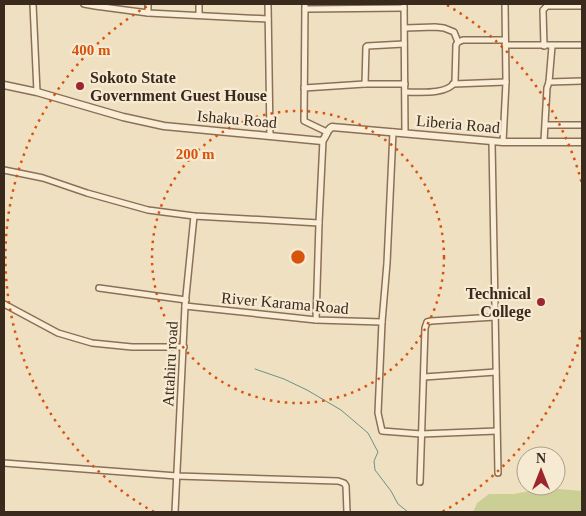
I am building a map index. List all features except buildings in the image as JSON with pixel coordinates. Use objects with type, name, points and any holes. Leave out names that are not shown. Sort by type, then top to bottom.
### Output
[{"type":"street","points":[[34,4],[36,92]]},
{"type":"street","points":[[84,4],[122,7],[148,13],[268,19]]},
{"type":"street","points":[[148,4],[148,13]]},
{"type":"street","points":[[199,4],[199,15]]},
{"type":"street","points":[[268,4],[270,136]]},
{"type":"street","points":[[503,142],[506,82],[505,4]]},
{"type":"street","points":[[316,320],[323,140],[329,129],[304,121],[305,6],[404,6],[406,133]]},
{"type":"street","points":[[544,46],[544,8],[547,6],[582,6]]},
{"type":"street","points":[[405,28],[444,28],[454,32],[458,42],[456,45],[455,82],[453,84],[447,89],[440,91],[405,92]]},
{"type":"street","points":[[458,42],[463,40],[544,46],[582,45]]},
{"type":"street","points":[[365,84],[366,48],[368,46],[404,44]]},
{"type":"street","points":[[544,141],[552,46]]},
{"type":"street","points":[[549,82],[582,81]]},
{"type":"street","points":[[453,84],[506,82]]},
{"type":"street","points":[[304,88],[365,84],[405,84]]},
{"type":"street","name":"Ishaku Road","points":[[4,85],[164,126],[212,132],[323,140]]},
{"type":"street","points":[[546,125],[582,125]]},
{"type":"street","name":"Liberia Road","points":[[329,129],[406,133],[492,142],[582,142]]},
{"type":"street","points":[[393,132],[378,413],[382,431],[421,434],[497,431]]},
{"type":"street","points":[[492,142],[498,473]]},
{"type":"street","points":[[4,170],[43,178],[148,210],[194,216],[319,223]]},
{"type":"street","name":"Attahiru road","points":[[175,512],[186,300],[194,216]]},
{"type":"street","points":[[99,288],[186,300]]},
{"type":"street","points":[[4,304],[58,333],[92,343],[132,347],[184,347]]},
{"type":"street","name":"River Karama Road","points":[[186,306],[316,320],[382,322]]},
{"type":"street","points":[[420,482],[425,328],[430,321],[495,317]]},
{"type":"street","points":[[424,376],[496,372]]},
{"type":"street","points":[[4,464],[177,476],[338,481],[346,486],[348,512]]},
{"type":"green space","points":[[566,490],[582,491],[582,512],[473,512],[477,503],[489,494],[516,494],[516,496],[566,496]]},
{"type":"waterway","points":[[255,369],[284,379],[307,390],[341,410],[368,433],[378,452],[374,461],[375,470],[398,504],[408,512]]},
{"type":"place","name":"Sokoto State Government Guest House","points":[[80,86]]},
{"type":"place","name":"Technical College","points":[[541,302]]}]
